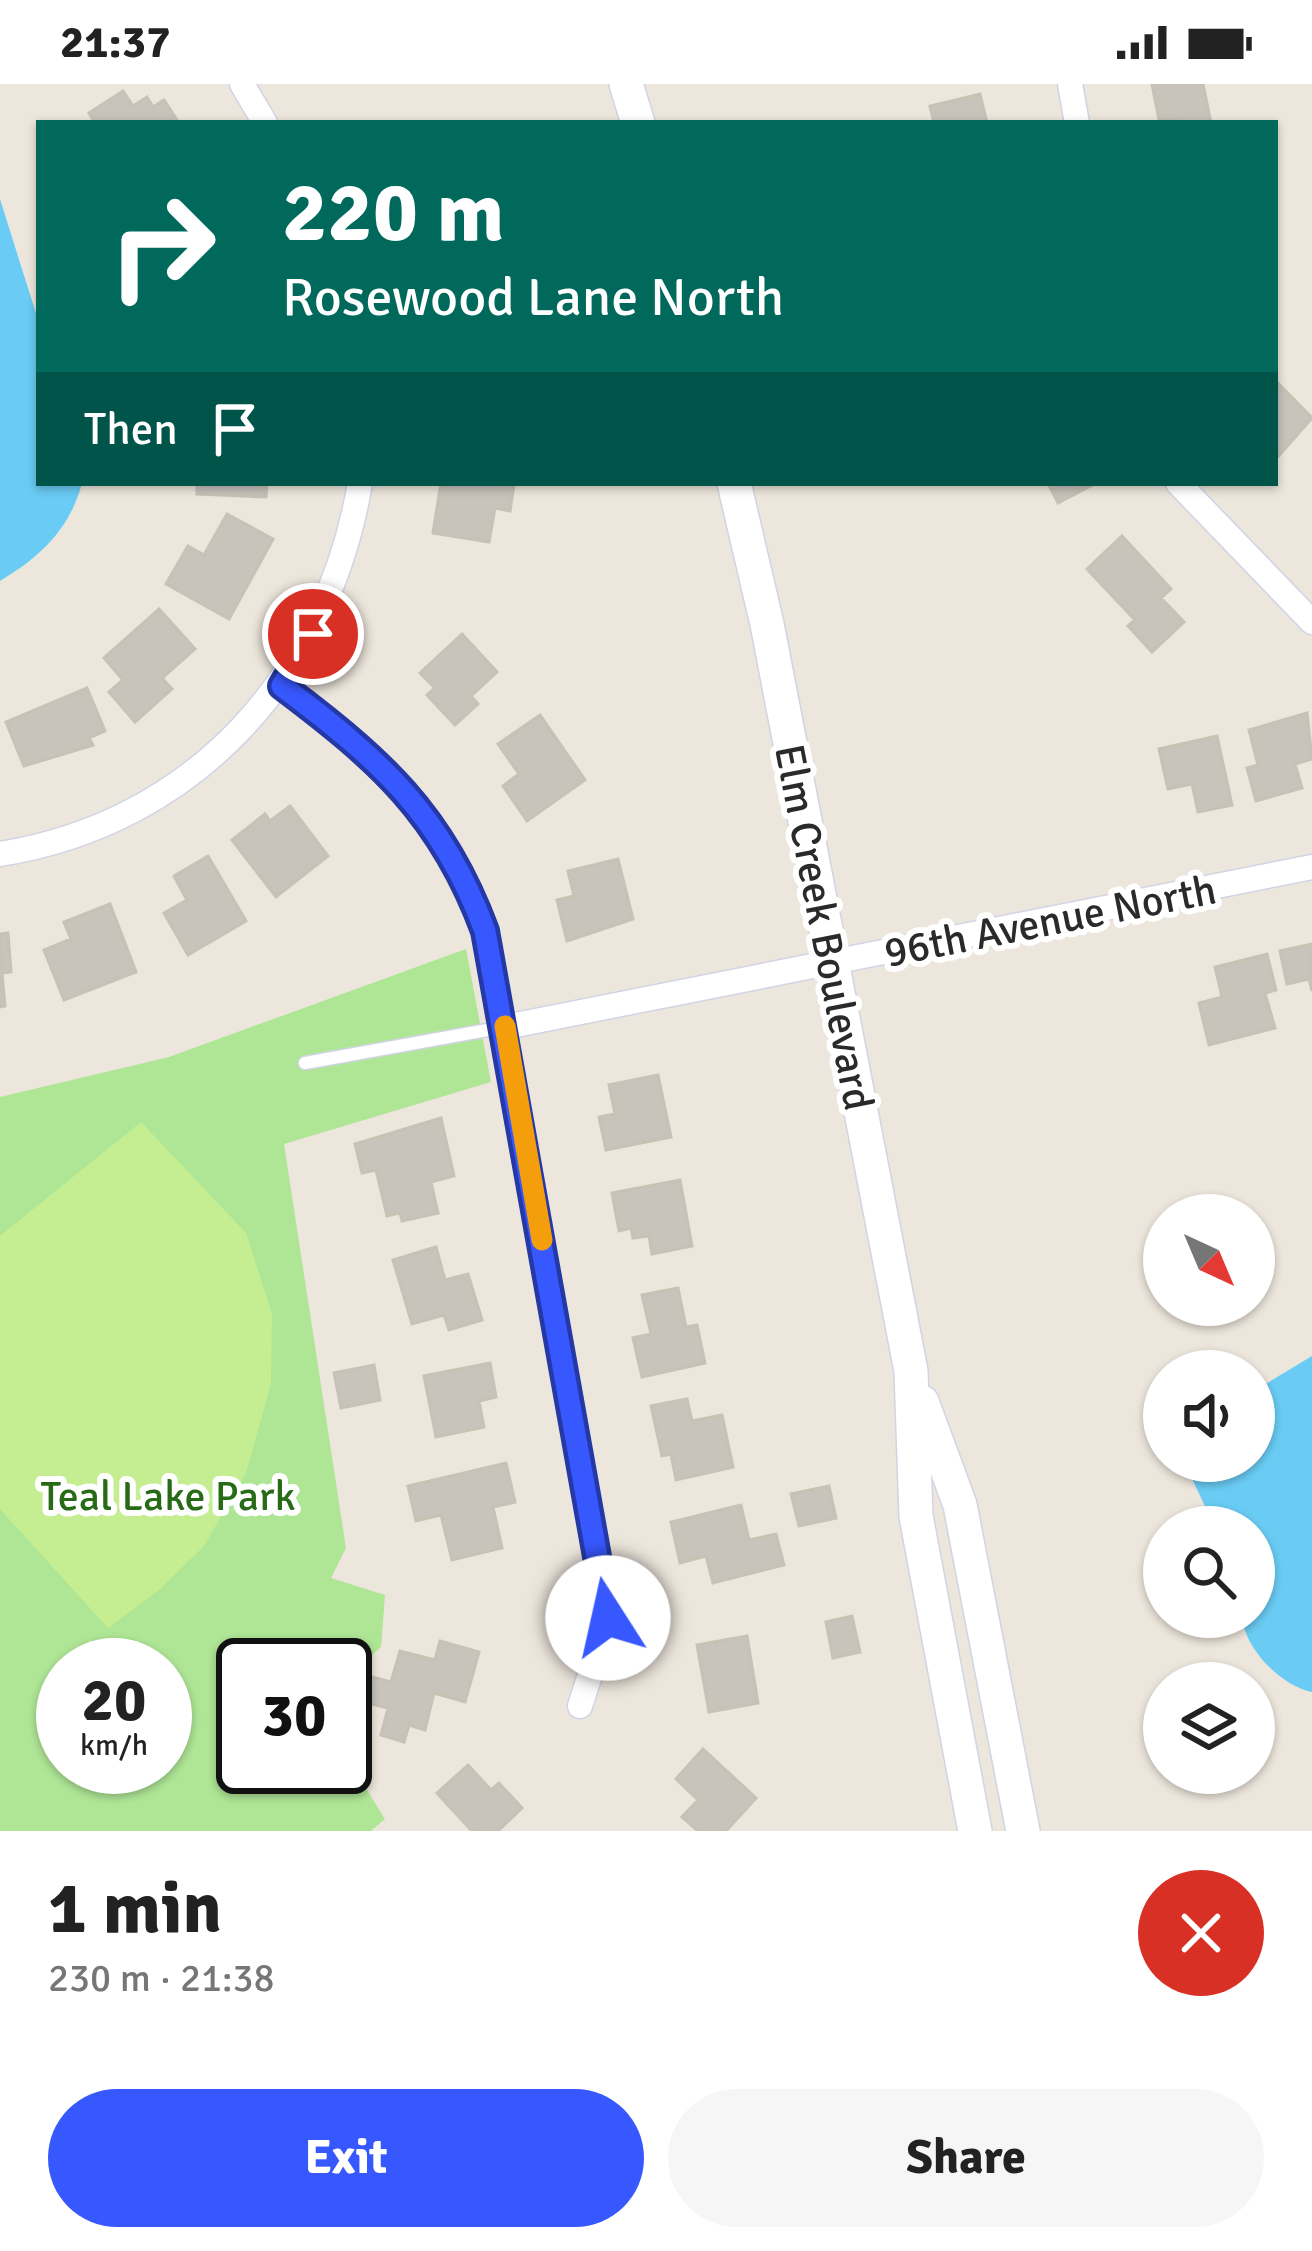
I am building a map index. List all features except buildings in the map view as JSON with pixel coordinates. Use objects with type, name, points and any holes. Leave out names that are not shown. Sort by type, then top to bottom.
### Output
[{"type":"main road","points":[[626,84],[637,120]]},
{"type":"main road","name":"Elm Creek Boulevard","points":[[735,486],[911,1372],[916,1516],[975,1831]]},
{"type":"main road","name":"Elm Creek Boulevard","points":[[911,1372],[960,1505],[1023,1831]]},
{"type":"street","points":[[242,84],[263,120]]},
{"type":"street","points":[[1070,84],[1076,120]]},
{"type":"street","points":[[0,854],[102,824],[169,787],[228,741],[282,686],[337,580],[359,486]]},
{"type":"street","points":[[1181,486],[1312,622]]},
{"type":"street","points":[[282,686],[394,777],[436,826],[467,882],[485,931],[608,1618],[580,1706]]},
{"type":"street","name":"96th Avenue North","points":[[505,1027],[1312,867]]},
{"type":"lane","points":[[304,1063],[505,1027]]},
{"type":"green space","name":"Teal Lake Park","points":[[466,949],[491,1082],[284,1144],[346,1548],[331,1578],[385,1595],[381,1647],[372,1655],[372,1638],[216,1638],[216,1794],[369,1794],[385,1819],[371,1831],[0,1831],[0,1097],[169,1057]]},
{"type":"green space","points":[[141,1122],[246,1233],[272,1314],[271,1384],[246,1473],[204,1546],[159,1590],[108,1628],[0,1509],[0,1236]]},
{"type":"water","points":[[0,199],[36,313],[36,486],[81,486],[70,514],[51,540],[0,581]]},
{"type":"water","points":[[1312,1356],[1312,1692],[1277,1674],[1275,1662],[1266,1662],[1249,1638],[1275,1638],[1275,1506],[1205,1506],[1193,1482],[1275,1482],[1275,1378]]},
{"type":"slow traffic","points":[[505,1026],[542,1240]]},
{"type":"route","points":[[313,634],[282,686],[394,777],[436,826],[467,882],[485,931],[608,1618]]}]
